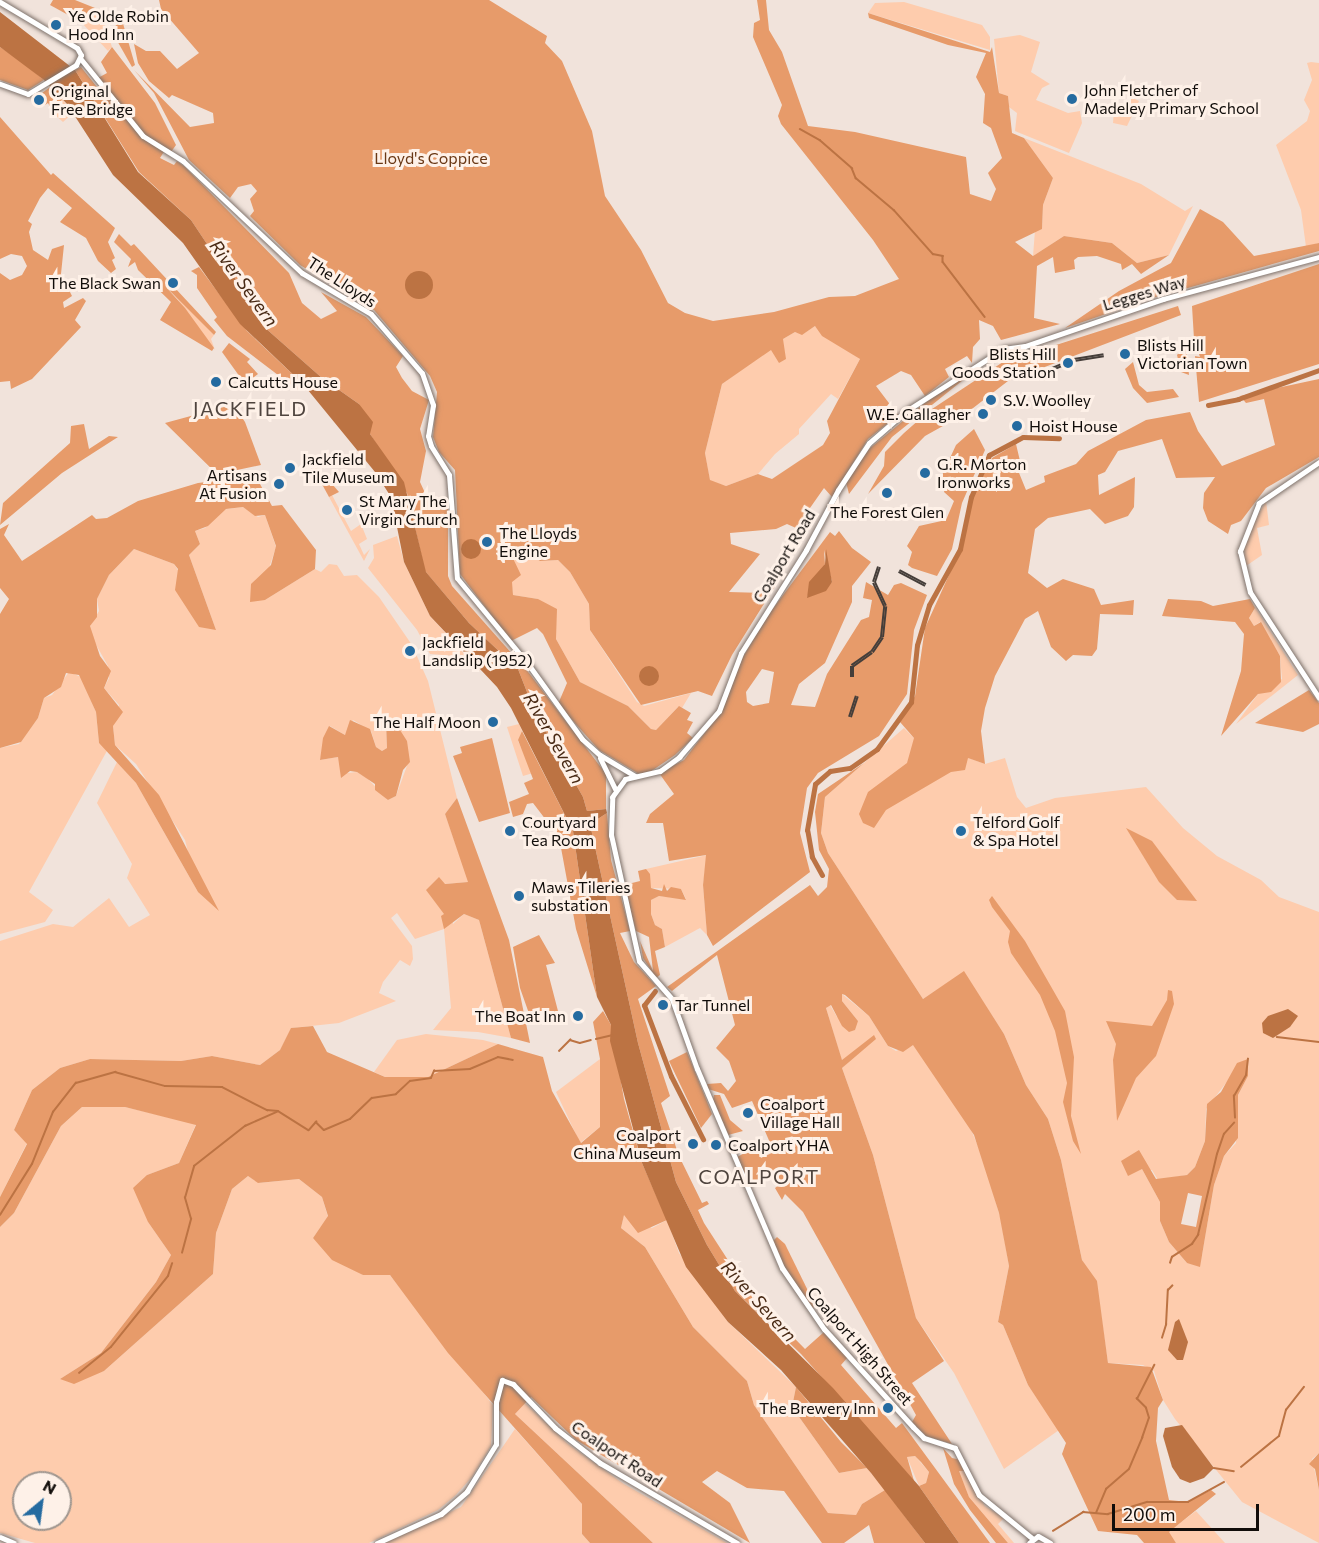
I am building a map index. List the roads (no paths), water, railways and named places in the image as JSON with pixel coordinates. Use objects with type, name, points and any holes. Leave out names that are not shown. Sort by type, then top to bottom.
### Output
[{"type":"street","name":"The Lloyds","points":[[0,2],[77,48],[80,58],[143,136],[183,161],[302,273],[370,315],[422,374],[433,405],[428,436],[431,446],[450,475],[457,578],[596,752],[635,776]]},
{"type":"street","points":[[0,84],[21,94],[36,91],[76,65],[80,58]]},
{"type":"street","name":"Legges Way","points":[[980,362],[1003,349],[1025,346],[1163,299],[1319,256]]},
{"type":"street","name":"Coalport Road","points":[[635,776],[660,771],[680,757],[719,711],[745,645],[869,443],[906,411],[980,362]]},
{"type":"street","points":[[1319,462],[1259,503],[1240,550],[1250,592],[1319,698]]},
{"type":"street","points":[[596,752],[623,781]]},
{"type":"street","points":[[605,764],[615,789],[623,781],[635,776]]},
{"type":"street","name":"Coalport High Street","points":[[615,789],[610,823],[614,851],[639,961],[672,999],[697,1069],[768,1237],[800,1299],[928,1440],[952,1446],[962,1456],[979,1495],[1031,1541]]},
{"type":"street","name":"Coalport Road","points":[[377,1543],[441,1514],[467,1491],[496,1444],[496,1402],[502,1380],[513,1384],[555,1428],[600,1463],[737,1543]]},
{"type":"street","points":[[0,1537],[14,1543]]},
{"type":"street","points":[[1031,1541],[1040,1537],[1050,1543]]},
{"type":"waterway","points":[[800,129],[820,140],[852,168],[856,178],[894,210],[933,254],[943,256],[943,262],[985,317]]},
{"type":"waterway","points":[[1208,405],[1238,399],[1319,370]]},
{"type":"waterway","points":[[822,875],[812,857],[807,830],[815,784],[830,771],[850,768],[877,749],[911,702],[917,645],[929,605],[960,549],[971,497],[989,455],[1023,437],[1059,438]]},
{"type":"waterway","points":[[655,991],[644,1005],[671,1076],[703,1139]]},
{"type":"waterway","points":[[596,1039],[613,1035]]},
{"type":"waterway","points":[[1277,1037],[1319,1042]]},
{"type":"waterway","points":[[559,1051],[570,1040],[580,1043],[591,1040]]},
{"type":"waterway","points":[[0,1215],[32,1164],[53,1112],[76,1083],[115,1072],[165,1086],[222,1087],[267,1110],[278,1111],[309,1130],[316,1122],[324,1130],[350,1119],[372,1098],[396,1094],[410,1081],[431,1078],[434,1071],[470,1069],[498,1057],[513,1060]]},
{"type":"waterway","points":[[1235,1118],[1234,1096],[1246,1075],[1248,1059]]},
{"type":"waterway","points":[[182,1253],[191,1219],[185,1198],[194,1166],[245,1126],[277,1112]]},
{"type":"waterway","points":[[1170,1263],[1172,1257],[1192,1244],[1198,1235],[1217,1154],[1224,1134],[1234,1123]]},
{"type":"waterway","points":[[79,1373],[111,1347],[168,1276],[172,1264]]},
{"type":"waterway","points":[[1162,1338],[1166,1325],[1168,1290],[1172,1286]]},
{"type":"waterway","points":[[1096,1513],[1106,1489],[1129,1469],[1142,1438],[1149,1418],[1146,1408],[1137,1399],[1154,1365]]},
{"type":"waterway","points":[[1241,1467],[1279,1436],[1286,1410],[1304,1387]]},
{"type":"waterway","points":[[1214,1468],[1234,1471]]},
{"type":"waterway","points":[[1053,1531],[1083,1512],[1108,1514],[1147,1502],[1188,1502],[1224,1482]]},
{"type":"railway","points":[[1030,378],[1074,360],[1104,355]]},
{"type":"railway","points":[[852,677],[852,666],[872,652],[882,637],[885,606],[874,582],[879,567]]},
{"type":"railway","points":[[899,571],[925,585]]},
{"type":"railway","points":[[850,717],[857,696]]},
{"type":"place","name":"Ye Olde Robin Hood Inn","points":[[56,25]]},
{"type":"place","name":"John Fletcher of Madeley Primary School","points":[[1072,99]]},
{"type":"place","name":"Original Free Bridge","points":[[39,100]]},
{"type":"place","name":"The Black Swan","points":[[173,283]]},
{"type":"place","name":"Blists Hill Victorian Town","points":[[1125,354]]},
{"type":"place","name":"Blists Hill Goods Station","points":[[1068,363]]},
{"type":"place","name":"Calcutts House","points":[[216,382]]},
{"type":"place","name":"S.V. Woolley","points":[[991,400]]},
{"type":"place","name":"W.E. Gallagher","points":[[983,414]]},
{"type":"place","name":"Hoist House","points":[[1017,426]]},
{"type":"place","name":"Jackfield Tile Museum","points":[[290,468]]},
{"type":"place","name":"G.R. Morton Ironworks","points":[[925,473]]},
{"type":"place","name":"Artisans At Fusion","points":[[279,484]]},
{"type":"place","name":"The Forest Glen","points":[[887,493]]},
{"type":"place","name":"St Mary The Virgin Church","points":[[347,510]]},
{"type":"place","name":"The Lloyds Engine","points":[[487,542]]},
{"type":"place","name":"Jackfield Landslip (1952)","points":[[410,651]]},
{"type":"place","name":"The Half Moon","points":[[493,722]]},
{"type":"place","name":"Courtyard Tea Room","points":[[510,831]]},
{"type":"place","name":"Telford Golf & Spa Hotel","points":[[961,831]]},
{"type":"place","name":"Maws Tileries substation","points":[[519,896]]},
{"type":"place","name":"Tar Tunnel","points":[[663,1005]]},
{"type":"place","name":"The Boat Inn","points":[[578,1016]]},
{"type":"place","name":"Coalport Village Hall","points":[[748,1113]]},
{"type":"place","name":"Coalport China Museum","points":[[693,1144]]},
{"type":"place","name":"Coalport YHA","points":[[716,1145]]},
{"type":"place","name":"The Brewery Inn","points":[[888,1408]]},
{"type":"district","name":"JACKFIELD","points":[[250,408]]},
{"type":"district","name":"COALPORT","points":[[759,1176]]},
{"type":"park label","name":"Lloyd's Coppice","points":[[431,158]]},
{"type":"water label","name":"River Severn","points":[[244,283]]},
{"type":"water label","name":"River Severn","points":[[554,738]]},
{"type":"water label","name":"River Severn","points":[[759,1301]]}]
